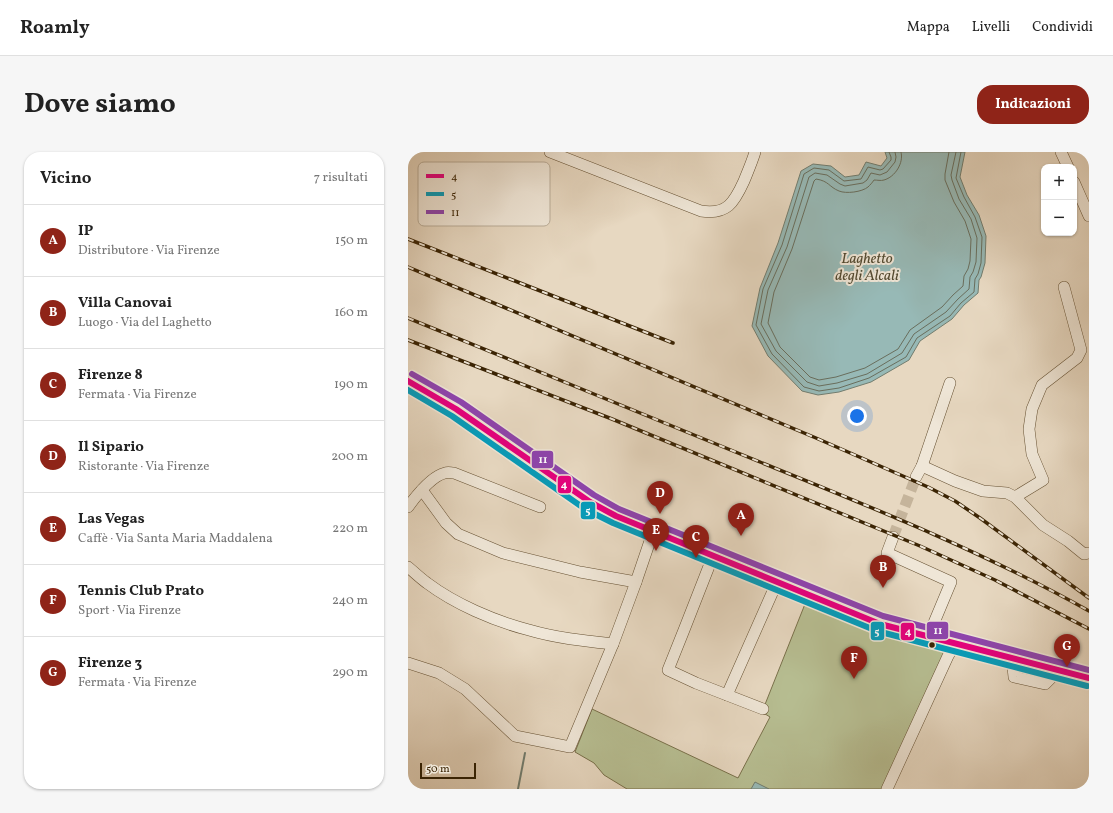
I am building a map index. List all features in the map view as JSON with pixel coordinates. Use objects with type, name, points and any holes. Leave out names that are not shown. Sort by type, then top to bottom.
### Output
[{"type":"main road","points":[[408,381],[456,409],[590,502],[616,516],[880,624],[955,644],[1056,668],[1089,678]]},
{"type":"street","points":[[550,152],[701,211],[711,212],[721,210],[731,204],[737,197],[756,152]]},
{"type":"street","points":[[1061,152],[1067,164]]},
{"type":"street","points":[[1077,189],[1089,216]]},
{"type":"street","points":[[1015,497],[1043,480],[1032,454],[1029,429],[1032,409],[1042,385],[1076,358],[1081,350],[1064,287]]},
{"type":"street","points":[[916,476],[922,466],[950,383]]},
{"type":"street","points":[[922,466],[955,481],[983,491],[1007,493],[1015,497],[1043,525],[1068,541],[1084,554],[1089,553]]},
{"type":"street","points":[[408,507],[422,490],[436,478],[445,473],[454,473],[540,507]]},
{"type":"street","points":[[422,490],[446,523],[458,534],[503,553],[580,572],[636,582]]},
{"type":"street","points":[[408,663],[439,673],[465,690],[515,736],[570,747],[613,644],[653,532]]},
{"type":"street","points":[[893,537],[887,553],[951,582],[928,637]]},
{"type":"street","points":[[713,556],[668,670],[763,709]]},
{"type":"street","points":[[408,567],[428,584],[447,596],[490,618],[529,630],[613,644]]},
{"type":"street","points":[[728,695],[777,582]]},
{"type":"street","points":[[887,789],[955,644]]},
{"type":"green space","points":[[805,604],[880,633],[947,650],[885,789],[627,789],[604,775],[594,763],[575,752],[592,709],[738,778],[770,717],[762,712]]},
{"type":"water","name":"Laghetto degli Alcali","points":[[885,152],[965,152],[960,177],[967,195],[979,215],[986,236],[985,263],[979,280],[978,293],[964,305],[952,319],[920,341],[909,360],[871,382],[839,392],[818,395],[802,391],[768,356],[752,326],[760,288],[778,243],[801,171],[813,164],[831,166],[845,177],[859,175],[866,162],[881,166],[887,158]]},
{"type":"water","points":[[755,782],[769,789],[751,789]]},
{"type":"waterway","points":[[518,789],[525,753]]},
{"type":"tunnel","points":[[893,537],[916,477]]},
{"type":"railway","points":[[408,239],[673,343]]},
{"type":"railway","points":[[408,267],[816,438],[928,487],[955,501],[980,518],[1089,598]]},
{"type":"railway","points":[[408,318],[927,531],[1009,569],[1089,611]]},
{"type":"railway","points":[[408,340],[612,419],[920,546],[995,580],[1089,629]]},
{"type":"transit line","name":"11","points":[[412,374],[461,402],[594,495],[619,509],[883,616],[1089,670]]},
{"type":"transit line","name":"4","points":[[408,381],[456,409],[590,502],[616,516],[880,624],[1089,678]]},
{"type":"transit line","name":"5","points":[[408,390],[452,416],[585,509],[613,523],[877,631],[1087,686]]},
{"type":"place","name":"Il Sipario","points":[[660,514]]},
{"type":"place","name":"IP","points":[[741,536]]},
{"type":"place","name":"Las Vegas","points":[[656,551]]},
{"type":"place","name":"Firenze 8","points":[[696,558]]},
{"type":"place","name":"Villa Canovai","points":[[883,588]]},
{"type":"place","name":"Firenze 3","points":[[1067,667]]},
{"type":"place","name":"Tennis Club Prato","points":[[854,679]]}]
